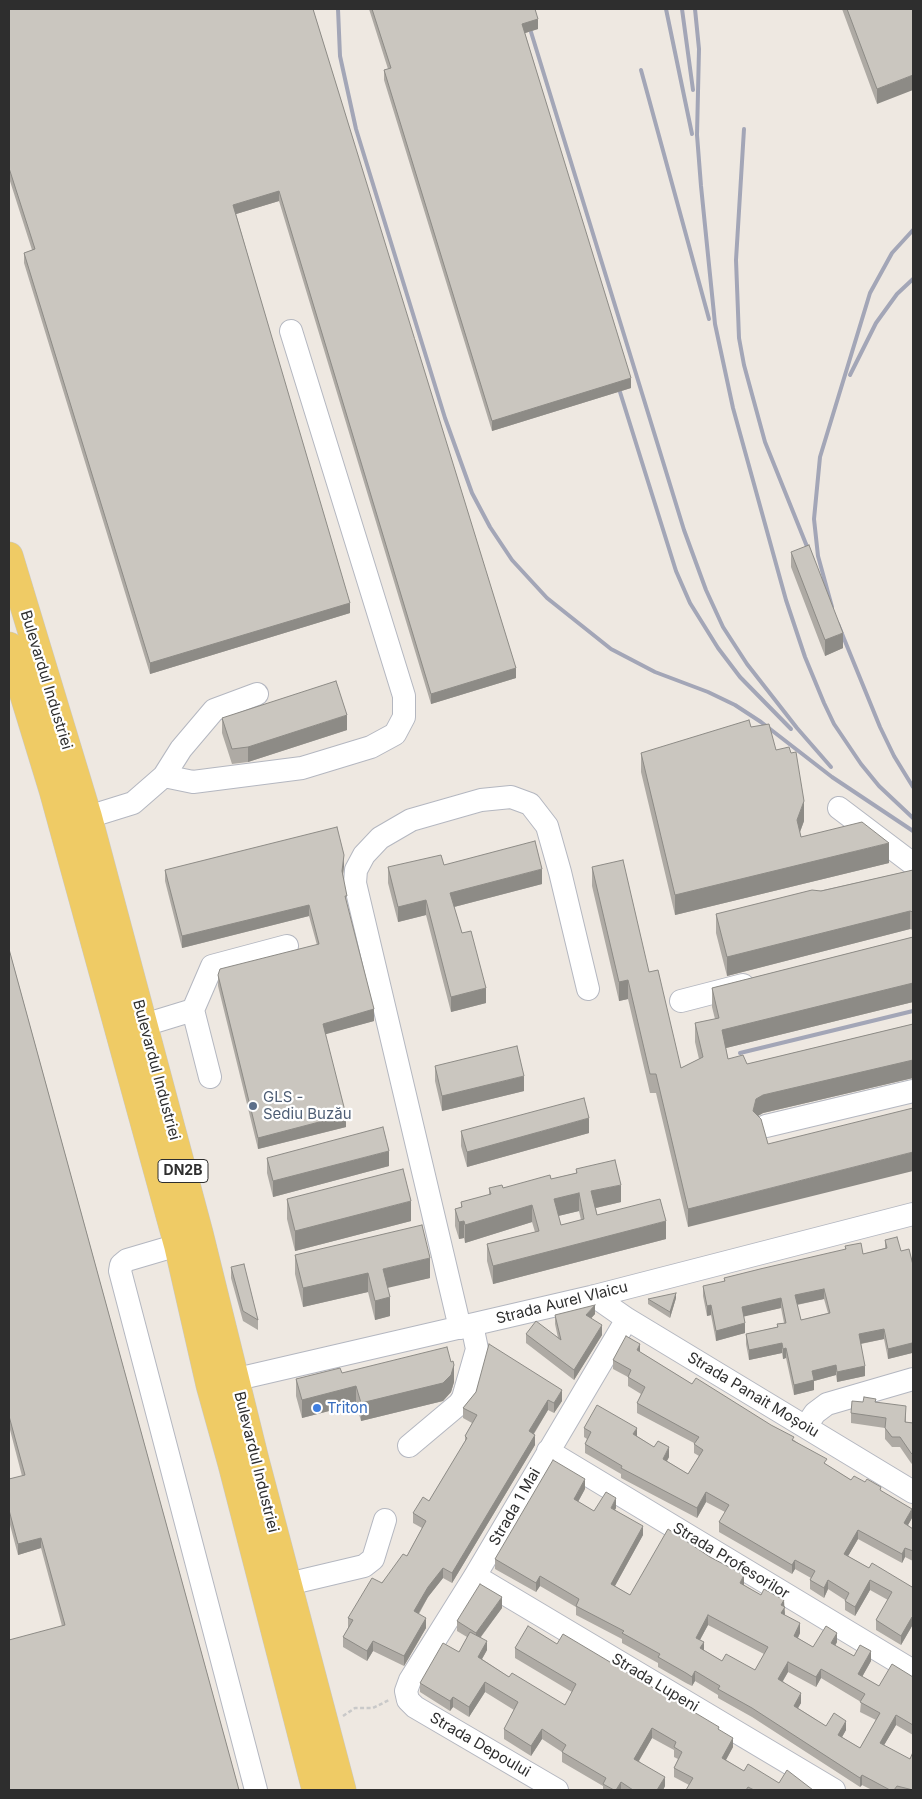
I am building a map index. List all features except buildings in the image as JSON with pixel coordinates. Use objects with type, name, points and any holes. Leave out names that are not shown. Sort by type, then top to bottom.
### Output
[{"type":"main road","name":"Bulevardul Industriei","points":[[9,556],[88,816],[199,1233],[222,1382],[232,1464],[316,1790]]},
{"type":"main road","name":"Bulevardul Industriei","points":[[9,646],[52,790],[178,1245],[288,1584],[342,1790]]},
{"type":"street","points":[[164,776],[193,782],[302,768],[372,747],[395,734],[404,717],[404,696],[290,331]]},
{"type":"street","points":[[88,816],[133,803],[164,776],[181,750],[214,710],[257,694]]},
{"type":"street","points":[[181,750],[193,782]]},
{"type":"street","points":[[409,1446],[459,1404],[468,1389],[476,1349],[466,1326],[356,883],[356,870],[364,855],[380,838],[411,820],[481,800],[511,797],[530,804],[547,826],[588,989]]},
{"type":"street","points":[[839,808],[913,864]]},
{"type":"street","points":[[210,1077],[193,1010],[212,966],[287,946]]},
{"type":"street","points":[[681,1001],[764,979]]},
{"type":"street","points":[[144,1025],[193,1010]]},
{"type":"street","points":[[766,1126],[913,1091]]},
{"type":"street","name":"Strada Aurel Vlaicu","points":[[222,1382],[594,1296],[913,1214]]},
{"type":"street","points":[[178,1245],[127,1260],[121,1266],[120,1271],[256,1790]]},
{"type":"street","name":"Strada Panait Moșoiu","points":[[594,1296],[627,1320],[913,1492]]},
{"type":"street","name":"Strada 1 Mai","points":[[407,1696],[410,1680],[475,1576],[627,1320]]},
{"type":"street","points":[[806,1426],[815,1413],[827,1404],[913,1379]]},
{"type":"street","name":"Strada Profesorilor","points":[[548,1451],[913,1671]]},
{"type":"street","points":[[288,1584],[364,1566],[374,1560],[385,1520]]},
{"type":"street","name":"Strada Lupeni","points":[[475,1576],[834,1790]]},
{"type":"street","name":"Strada Depoului","points":[[407,1696],[408,1700],[415,1707],[557,1790]]},
{"type":"path","points":[[323,1720],[342,1717],[356,1708],[373,1708],[392,1698],[407,1696]]},
{"type":"railway","points":[[338,9],[340,56],[356,129],[445,418],[472,493],[490,527],[512,560],[547,598],[611,649],[655,672],[708,692],[735,705],[761,722],[832,777],[913,831]]},
{"type":"railway","points":[[666,9],[692,134]]},
{"type":"railway","points":[[682,9],[693,90]]},
{"type":"railway","points":[[695,9],[699,49],[697,135],[701,186],[715,324],[733,408],[786,600],[805,657],[824,703],[834,724],[861,764],[879,786],[913,818]]},
{"type":"railway","points":[[531,32],[684,530],[706,590],[723,627],[747,664],[797,728],[831,767]]},
{"type":"railway","points":[[641,70],[709,319]]},
{"type":"railway","points":[[744,129],[736,260],[739,338],[744,365],[765,442],[812,559]]},
{"type":"railway","points":[[832,607],[818,556],[814,519],[820,457],[870,293],[892,253],[913,230]]},
{"type":"railway","points":[[850,375],[876,323],[897,294],[913,279]]},
{"type":"railway","points":[[620,392],[676,571],[690,603],[718,648],[740,677],[791,729]]},
{"type":"railway","points":[[838,624],[880,727],[894,756],[913,787]]},
{"type":"railway","points":[[740,1053],[913,1011]]},
{"type":"place","name":"GLS - Sediu Buzău","points":[[253,1106]]},
{"type":"place","name":"Triton","points":[[317,1408]]}]
